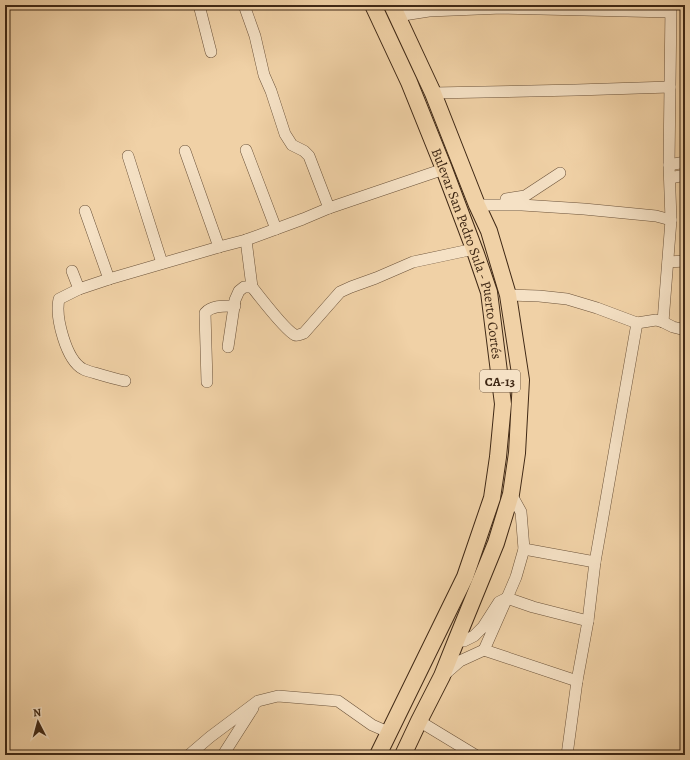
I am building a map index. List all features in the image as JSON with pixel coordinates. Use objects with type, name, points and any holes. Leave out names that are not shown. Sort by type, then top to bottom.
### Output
[{"type":"highway","name":"Bulevar San Pedro Sula - Puerto Cortés","points":[[373,5],[409,82],[444,169],[489,292],[503,404],[492,498],[465,577],[378,755]]},
{"type":"highway","name":"Bulevar San Pedro Sula - Puerto Cortés","points":[[397,9],[489,231],[508,295],[521,380],[517,453],[511,494],[496,543],[442,676],[418,721],[403,755]]},
{"type":"street","points":[[199,5],[210,52]]},
{"type":"street","points":[[244,5],[264,75],[285,134],[292,145],[304,151],[309,156],[329,208]]},
{"type":"street","points":[[397,9],[429,11],[502,8],[670,9],[669,164],[671,220],[664,322]]},
{"type":"street","points":[[433,93],[670,87]]},
{"type":"street","points":[[246,150],[276,229]]},
{"type":"street","points":[[185,151],[219,247]]},
{"type":"street","points":[[128,156],[162,263]]},
{"type":"street","points":[[669,164],[685,162]]},
{"type":"street","points":[[125,381],[83,369],[73,359],[62,335],[57,305],[59,299],[79,289],[109,279],[246,240],[329,208],[444,169]]},
{"type":"street","points":[[477,203],[525,196],[560,173]]},
{"type":"street","points":[[670,178],[685,175]]},
{"type":"street","points":[[477,203],[584,209],[656,216],[671,220]]},
{"type":"street","points":[[85,211],[109,279]]},
{"type":"street","points":[[246,240],[252,287],[284,326],[295,335],[304,333],[340,292],[413,262],[474,249]]},
{"type":"street","points":[[668,262],[685,261]]},
{"type":"street","points":[[72,271],[79,289]]},
{"type":"street","points":[[228,347],[235,300],[239,291],[244,287],[252,287]]},
{"type":"street","points":[[508,295],[567,299],[597,308],[637,323],[656,320],[685,330]]},
{"type":"street","points":[[207,382],[205,313],[208,309],[221,306],[234,306]]},
{"type":"street","points":[[567,755],[577,681],[588,622],[595,562],[637,323]]},
{"type":"street","points":[[442,676],[460,661],[484,650],[516,577],[524,548],[521,512],[511,494]]},
{"type":"street","points":[[524,548],[595,562]]},
{"type":"street","points":[[456,641],[464,641],[474,636],[483,627],[499,602],[507,598],[533,607],[588,622]]},
{"type":"street","points":[[484,650],[577,681]]},
{"type":"street","points":[[189,755],[210,737],[258,701],[278,696],[338,701],[372,725],[388,732]]},
{"type":"street","points":[[222,755],[258,701]]},
{"type":"street","points":[[418,721],[475,755]]}]
